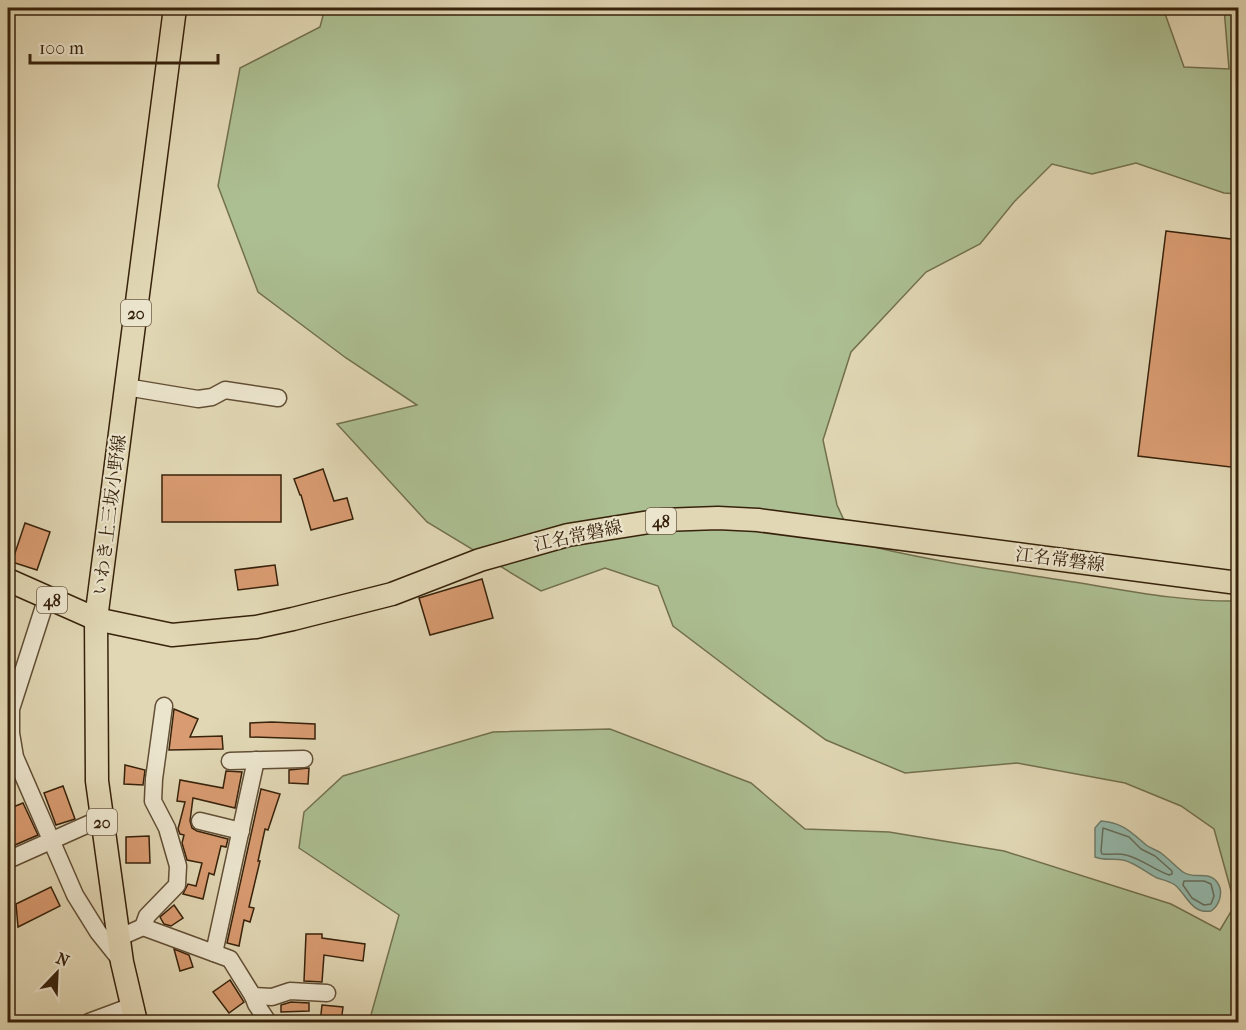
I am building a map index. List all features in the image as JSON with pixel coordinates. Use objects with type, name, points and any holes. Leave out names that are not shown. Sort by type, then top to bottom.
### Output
[{"type":"main road","name":"いわき上三坂小野線","points":[[134,1014],[118,938],[97,781],[96,619],[175,8]]},
{"type":"main road","name":"江名常磐線","points":[[8,580],[96,619],[172,635],[256,627],[392,594],[480,560],[568,535],[662,520],[718,518],[758,520],[1239,583]]},
{"type":"street","points":[[126,387],[198,399],[212,397],[225,390],[278,398]]},
{"type":"street","points":[[47,597],[11,710],[11,733],[15,757],[75,895],[98,932],[122,962]]},
{"type":"street","points":[[143,927],[147,916],[177,885],[178,866],[167,828],[153,801],[164,706]]},
{"type":"street","points":[[230,761],[304,759]]},
{"type":"street","points":[[214,953],[256,760]]},
{"type":"street","points":[[8,860],[102,818]]},
{"type":"street","points":[[200,821],[241,831]]},
{"type":"street","points":[[118,938],[143,927],[230,958],[268,1023]]},
{"type":"street","points":[[253,996],[272,997],[290,991],[327,993]]},
{"type":"street","points":[[89,1023],[134,1014]]},
{"type":"green space","points":[[325,8],[1163,8],[1184,67],[1229,69],[1224,8],[1238,8],[1238,194],[1224,193],[1136,163],[1092,174],[1052,164],[1014,202],[980,244],[926,272],[851,352],[823,440],[837,505],[854,542],[931,559],[1127,591],[1216,601],[1238,601],[1238,1022],[369,1022],[399,915],[299,848],[304,812],[343,776],[493,732],[610,729],[751,783],[805,829],[889,832],[1004,851],[1171,904],[1220,930],[1235,905],[1214,829],[1181,806],[1125,783],[1017,763],[905,773],[826,740],[760,692],[673,626],[658,586],[605,568],[541,591],[427,522],[337,424],[417,405],[346,358],[258,292],[218,186],[240,68],[320,27]]},
{"type":"water","points":[[1101,821],[1125,828],[1187,874],[1213,878],[1220,889],[1217,905],[1211,911],[1199,910],[1173,884],[1157,878],[1136,865],[1119,859],[1095,857],[1095,828]]},
{"type":"building","points":[[1166,231],[1239,240],[1239,468],[1138,456]]},
{"type":"building","points":[[323,469],[334,501],[347,498],[353,519],[311,530],[294,479]]},
{"type":"building","points":[[162,475],[281,475],[281,522],[162,522]]},
{"type":"building","points":[[25,523],[50,532],[37,570],[12,562]]},
{"type":"building","points":[[275,565],[278,585],[238,590],[235,570]]},
{"type":"building","points":[[482,579],[493,618],[430,635],[419,598]]},
{"type":"building","points":[[174,709],[198,719],[190,737],[222,736],[223,749],[169,750]]},
{"type":"building","points":[[250,723],[315,724],[315,739],[250,737]]},
{"type":"building","points":[[125,765],[145,770],[143,785],[124,784]]},
{"type":"building","points":[[309,768],[308,784],[289,783],[289,770]]},
{"type":"building","points":[[226,771],[242,772],[235,808],[193,798],[190,821],[192,828],[197,831],[228,839],[226,847],[221,846],[214,875],[209,873],[203,899],[183,894],[188,884],[196,886],[202,863],[187,860],[182,843],[184,835],[180,834],[178,829],[185,802],[177,801],[180,780],[223,788]]},
{"type":"building","points":[[63,786],[75,819],[56,825],[44,793]]},
{"type":"building","points":[[261,789],[280,794],[268,830],[265,829],[249,907],[254,908],[250,922],[244,920],[239,946],[227,943]]},
{"type":"building","points":[[23,803],[38,835],[8,848],[8,809]]},
{"type":"building","points":[[149,836],[150,863],[126,863],[126,837]]},
{"type":"building","points":[[51,887],[60,906],[18,927],[16,904]]},
{"type":"building","points":[[174,905],[183,918],[171,926],[164,924],[160,917]]},
{"type":"building","points":[[306,934],[322,934],[322,938],[365,944],[363,961],[324,955],[322,982],[304,981]]},
{"type":"building","points":[[174,949],[189,955],[193,967],[180,971]]},
{"type":"building","points":[[230,980],[244,1002],[229,1013],[213,992]]},
{"type":"building","points":[[291,1002],[309,1003],[309,1011],[281,1012],[281,1005]]},
{"type":"building","points":[[322,1005],[343,1007],[341,1023],[320,1023]]}]
